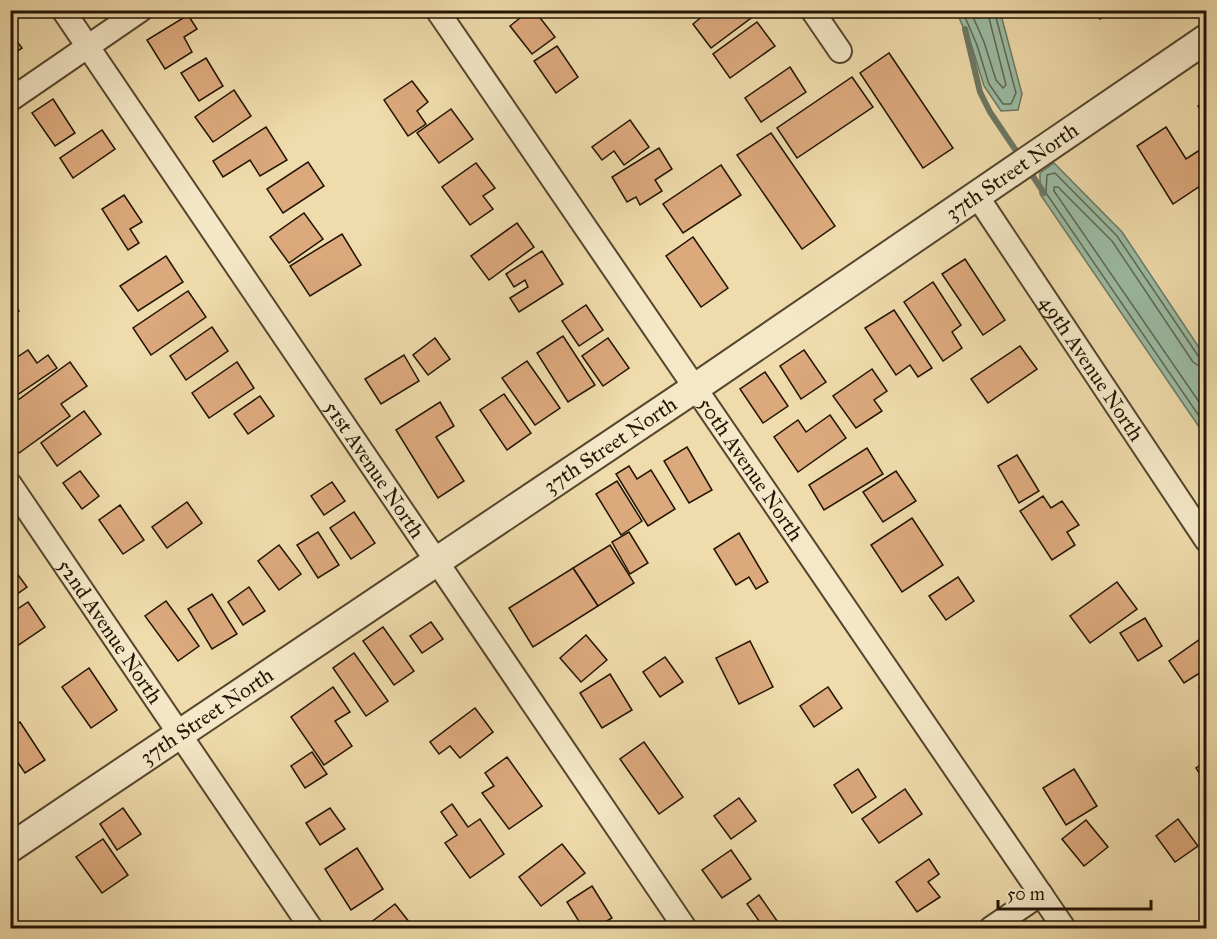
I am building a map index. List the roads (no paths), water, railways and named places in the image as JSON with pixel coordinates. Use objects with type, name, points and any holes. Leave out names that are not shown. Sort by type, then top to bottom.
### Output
[{"type":"street","name":"51st Avenue North","points":[[63,10],[685,928]]},
{"type":"street","points":[[10,100],[141,10]]},
{"type":"street","name":"50th Avenue North","points":[[436,10],[1064,928]]},
{"type":"street","points":[[812,10],[840,51]]},
{"type":"street","name":"37th Street North","points":[[10,848],[695,388],[1206,39]]},
{"type":"street","name":"49th Avenue North","points":[[985,190],[1206,540]]},
{"type":"street","name":"52nd Avenue North","points":[[10,484],[311,928]]},
{"type":"street","points":[[991,928],[1041,894]]},
{"type":"water","points":[[956,11],[1000,11],[1022,94],[1018,110],[1001,111],[984,86],[972,47]]},
{"type":"water","points":[[1054,163],[1122,232],[1206,358],[1206,437],[1040,194],[1040,173]]},
{"type":"waterway","points":[[965,29],[980,92],[990,112],[1021,158]]},
{"type":"waterway","points":[[1028,169],[1044,193]]}]
